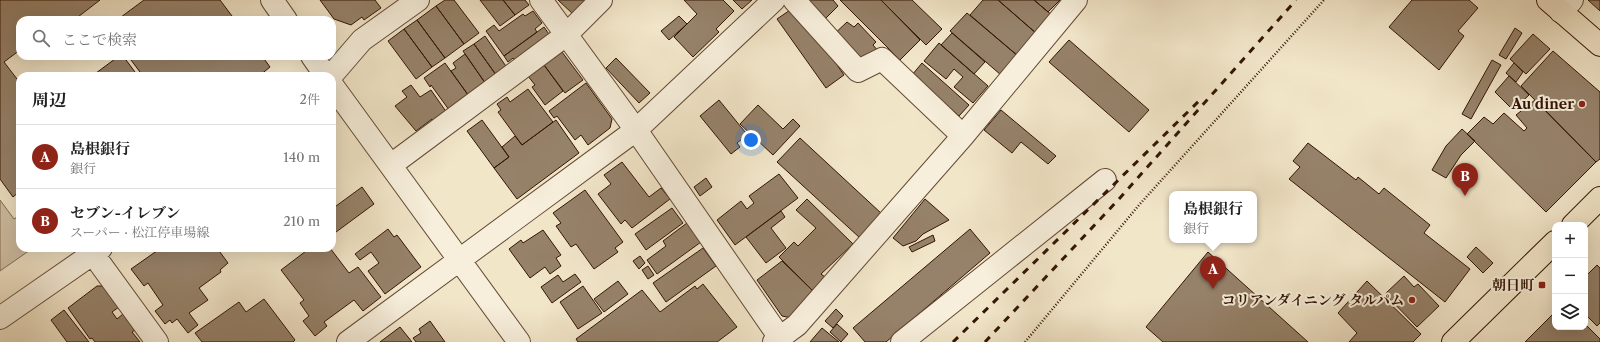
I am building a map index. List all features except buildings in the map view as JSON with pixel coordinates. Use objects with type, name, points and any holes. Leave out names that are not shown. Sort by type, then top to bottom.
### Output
[{"type":"main road","points":[[1560,4],[1600,45]]},
{"type":"main road","points":[[1576,222],[1600,198]]},
{"type":"main road","points":[[1453,342],[1552,245]]},
{"type":"street","points":[[272,0],[283,16]]},
{"type":"street","points":[[334,72],[362,40],[418,0]]},
{"type":"street","points":[[541,0],[636,130],[778,341],[797,326],[963,136],[1076,0]]},
{"type":"street","points":[[391,165],[566,35],[601,0]]},
{"type":"street","points":[[348,342],[636,130],[774,0]]},
{"type":"street","points":[[794,0],[858,71],[882,59],[963,136]]},
{"type":"street","points":[[315,60],[323,72]]},
{"type":"street","points":[[336,90],[519,342]]},
{"type":"street","points":[[902,342],[1105,180]]},
{"type":"street","points":[[0,318],[96,252]]},
{"type":"street","points":[[98,252],[157,342]]},
{"type":"path","points":[[1025,342],[1139,205],[1324,0]]},
{"type":"shaded area","points":[[0,200],[14,219],[16,218],[16,252],[27,252],[0,271]]},
{"type":"railway","points":[[985,342],[1119,199],[1296,0]]},
{"type":"railway","points":[[953,342],[1202,98]]},
{"type":"place","name":"Au diner","points":[[1582,104]]},
{"type":"place","name":"セブン-イレブン","points":[[1465,196]]},
{"type":"place","name":"朝日町","points":[[1542,285]]},
{"type":"place","name":"島根銀行","points":[[1213,289]]},
{"type":"place","name":"コリアンダイニング タルパム","points":[[1412,300]]}]
